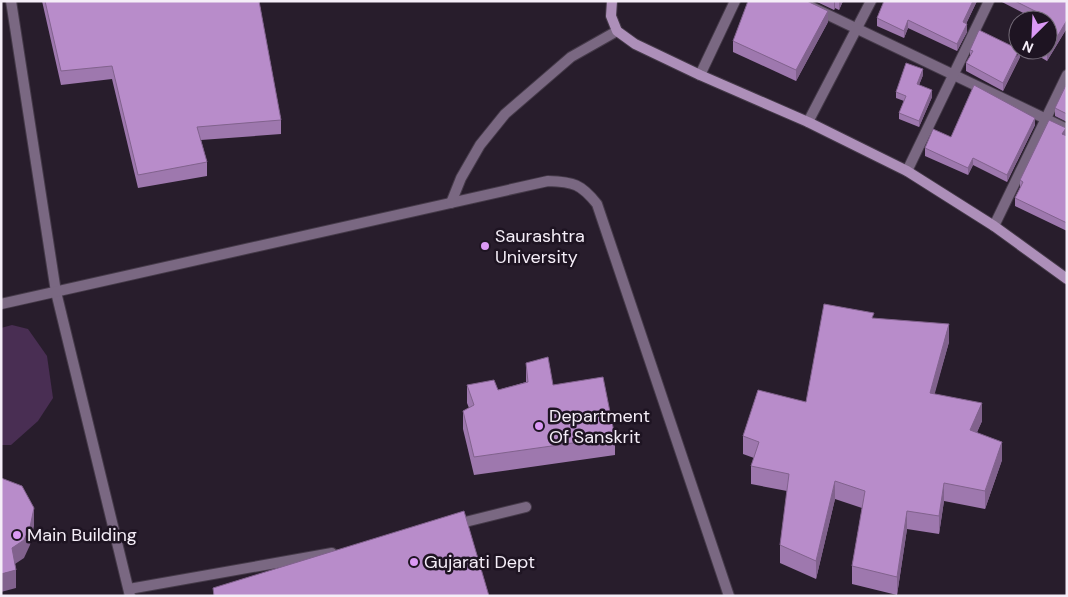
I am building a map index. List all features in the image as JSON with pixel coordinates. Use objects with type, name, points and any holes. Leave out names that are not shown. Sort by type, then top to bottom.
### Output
[{"type":"street","points":[[11,1],[56,292],[129,593],[341,552]]},
{"type":"street","points":[[612,1],[611,16],[617,31],[635,44],[700,75],[808,122],[907,171],[994,226],[1067,279]]},
{"type":"street","points":[[700,75],[735,1]]},
{"type":"street","points":[[799,1],[1067,129]]},
{"type":"street","points":[[808,122],[871,1]]},
{"type":"street","points":[[907,171],[989,1]]},
{"type":"street","points":[[451,202],[461,178],[480,145],[505,114],[571,57],[617,31]]},
{"type":"street","points":[[994,226],[1067,74]]},
{"type":"street","points":[[1,304],[548,181],[569,182],[584,188],[597,204],[729,596]]},
{"type":"street","points":[[442,528],[526,507]]},
{"type":"shaded area","points":[[12,325],[28,329],[47,356],[53,398],[38,421],[11,445],[1,445],[1,328]]},
{"type":"building","points":[[45,1],[259,1],[281,120],[197,127],[207,162],[138,175],[112,66],[61,71]]},
{"type":"building","points":[[748,1],[807,1],[828,11],[796,70],[733,41]]},
{"type":"building","points":[[884,1],[973,1],[963,22],[967,24],[957,44],[908,20],[904,31],[877,18]]},
{"type":"building","points":[[1015,1],[1067,1],[1067,20],[1058,35],[1058,10],[1033,10]]},
{"type":"building","points":[[979,30],[1008,44],[1008,60],[1014,60],[1003,83],[966,63],[973,51],[970,50]]},
{"type":"building","points":[[906,63],[923,69],[917,84],[932,90],[919,121],[899,113],[906,96],[896,92]]},
{"type":"building","points":[[1067,83],[1067,114],[1055,108]]},
{"type":"building","points":[[974,85],[1035,118],[1007,175],[973,158],[968,168],[925,148],[933,129],[951,137]]},
{"type":"building","points":[[1049,120],[1066,128],[1062,134],[1067,136],[1067,223],[1015,198],[1023,182],[1020,180]]},
{"type":"building","points":[[824,304],[874,313],[872,318],[949,324],[930,393],[982,403],[970,430],[1002,442],[985,491],[944,483],[939,516],[907,511],[897,577],[852,566],[865,491],[835,481],[816,561],[780,545],[789,474],[751,466],[759,442],[743,436],[758,390],[806,402]]},
{"type":"building","name":"Department Of Sanskrit","points":[[548,357],[553,385],[603,377],[615,437],[474,457],[463,411],[474,405],[467,385],[494,380],[498,390],[528,382],[526,363]]},
{"type":"building","name":"Main Building","points":[[1,478],[22,486],[34,508],[30,527],[24,540],[12,548],[16,570],[1,574]]},
{"type":"building","name":"Gujarati Dept","points":[[464,511],[489,596],[214,596],[213,588]]},
{"type":"place","name":"Saurashtra University","points":[[485,246]]},
{"type":"place","name":"Department Of Sanskrit","points":[[539,426]]},
{"type":"place","name":"Main Building","points":[[17,535]]},
{"type":"place","name":"Gujarati Dept","points":[[414,562]]}]
